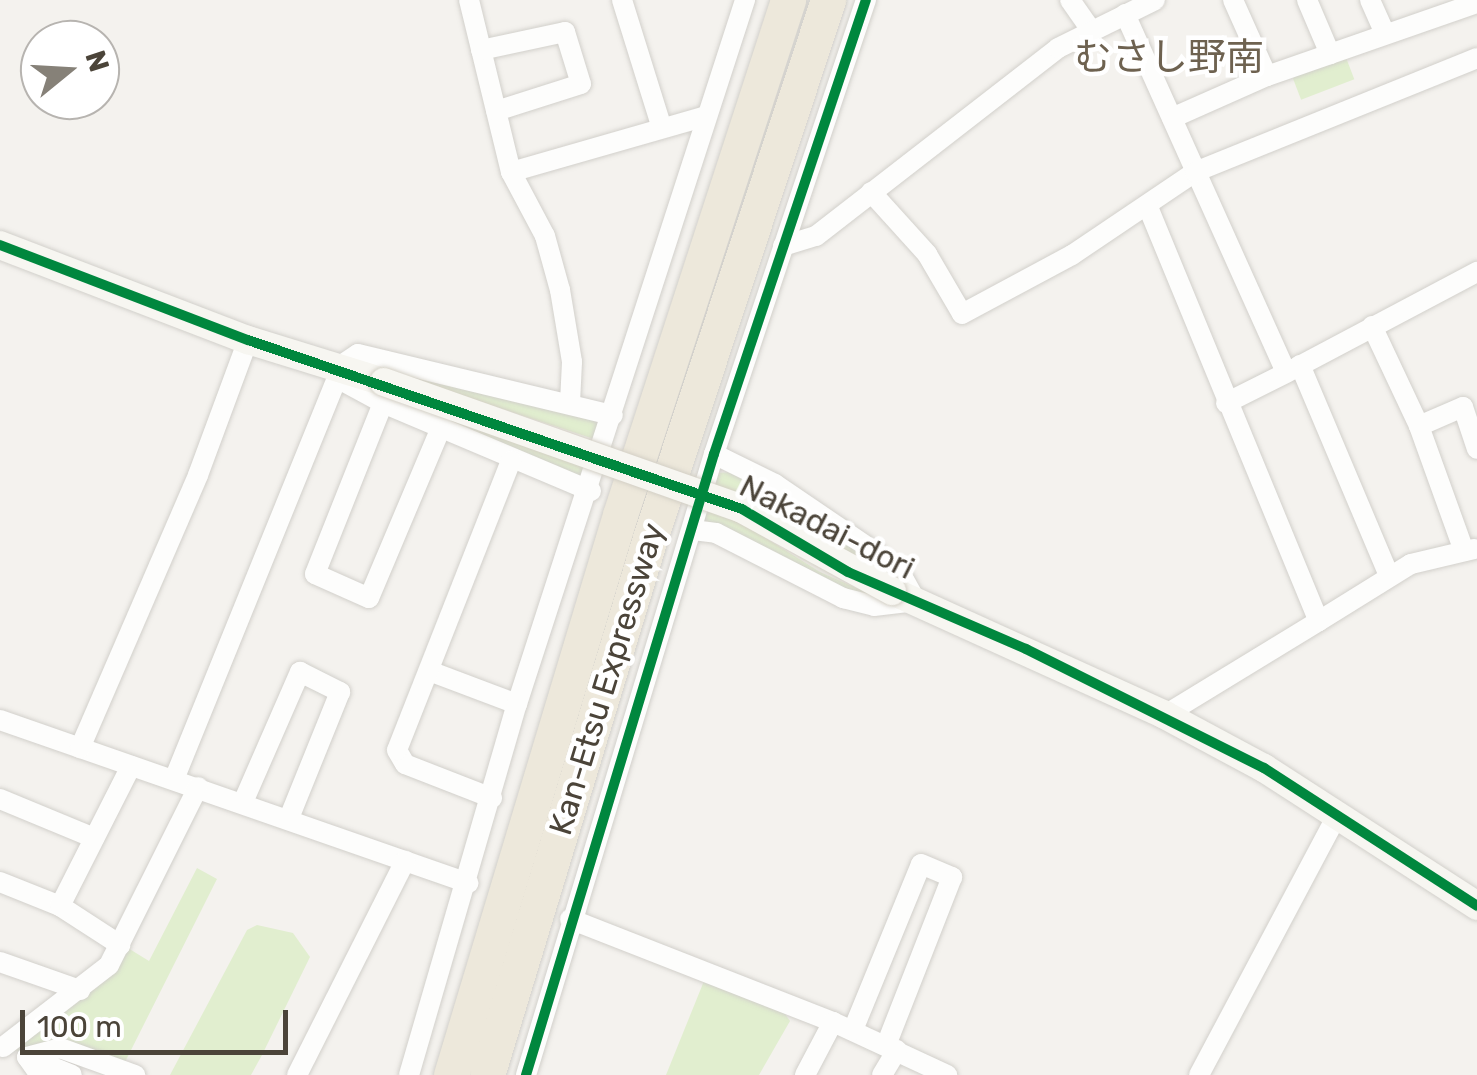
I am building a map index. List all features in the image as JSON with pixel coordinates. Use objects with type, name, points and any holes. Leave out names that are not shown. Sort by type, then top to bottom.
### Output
[{"type":"highway","name":"Kan-Etsu Expressway","points":[[451,1075],[626,496],[788,0]]},
{"type":"highway","name":"Kan-Etsu Expressway","points":[[487,1075],[651,535],[828,0]]},
{"type":"street","points":[[469,0],[511,172],[546,236],[560,290],[572,362],[570,402]]},
{"type":"street","points":[[622,0],[661,125]]},
{"type":"street","points":[[409,1075],[518,704],[591,491],[703,117],[745,0]]},
{"type":"street","points":[[526,1075],[570,919],[714,454],[866,0]]},
{"type":"street","points":[[1070,0],[1091,30]]},
{"type":"street","points":[[783,246],[816,236],[950,137],[1010,81],[1091,30],[1155,0]]},
{"type":"street","points":[[1233,0],[1266,76]]},
{"type":"street","points":[[1307,0],[1330,54]]},
{"type":"street","points":[[1370,0],[1385,33]]},
{"type":"street","points":[[1172,118],[1266,76],[1477,3]]},
{"type":"street","points":[[1125,14],[1194,172],[1293,369],[1390,576]]},
{"type":"street","points":[[482,50],[566,32],[581,84],[496,111]]},
{"type":"street","points":[[871,192],[926,254],[962,314],[1148,207],[1194,172],[1477,58]]},
{"type":"street","points":[[511,172],[661,125],[703,117]]},
{"type":"street","points":[[1148,207],[1319,621]]},
{"type":"street","name":"Nakadai-dori","points":[[0,245],[384,393],[742,509],[904,596],[1165,715],[1264,768],[1477,906]]},
{"type":"street","points":[[1226,403],[1477,272]]},
{"type":"street","points":[[1165,715],[1390,576],[1470,550],[1372,326]]},
{"type":"street","points":[[80,748],[198,476],[248,340]]},
{"type":"street","points":[[175,777],[337,373],[358,354],[613,415]]},
{"type":"street","points":[[442,425],[369,598],[315,574],[384,393],[511,461],[591,491]]},
{"type":"street","points":[[1419,426],[1462,407],[1477,449]]},
{"type":"street","points":[[693,530],[716,532],[843,598],[874,606],[904,596],[904,578],[875,552],[775,484],[714,454]]},
{"type":"street","points":[[492,798],[406,764],[397,750],[511,461]]},
{"type":"street","points":[[429,671],[518,704]]},
{"type":"street","points":[[244,800],[300,672],[340,692],[289,818]]},
{"type":"street","points":[[0,720],[244,800],[468,883]]},
{"type":"street","points":[[60,906],[131,766]]},
{"type":"street","points":[[2,1046],[109,964],[198,787]]},
{"type":"street","points":[[0,799],[94,838]]},
{"type":"street","points":[[1199,1075],[1336,817]]},
{"type":"street","points":[[297,1075],[405,861]]},
{"type":"street","points":[[804,1075],[843,1026],[921,864],[952,877],[882,1075]]},
{"type":"street","points":[[0,882],[60,906],[120,944]]},
{"type":"street","points":[[570,919],[843,1026],[947,1075]]},
{"type":"street","points":[[0,962],[80,990]]},
{"type":"street","points":[[2,1046],[72,1075]]},
{"type":"street","points":[[28,1057],[60,1048],[136,1075]]},
{"type":"street","points":[[28,1057],[40,1075]]},
{"type":"green space","points":[[1345,55],[1354,79],[1301,100],[1292,75]]},
{"type":"green space","points":[[391,369],[597,420],[600,441],[427,384]]},
{"type":"green space","points":[[380,394],[592,463],[589,473],[578,477]]},
{"type":"green space","points":[[733,472],[776,495],[897,580],[712,483],[716,473]]},
{"type":"green space","points":[[704,507],[732,517],[820,572],[881,599],[867,600],[703,522]]},
{"type":"green space","points":[[197,868],[217,879],[122,1068],[60,1047],[28,1056],[5,1046],[123,945],[149,961]]},
{"type":"green space","points":[[257,925],[293,933],[310,957],[251,1075],[170,1075],[247,930]]},
{"type":"green space","points":[[704,981],[783,1011],[790,1021],[759,1075],[666,1075]]},
{"type":"cycle path","points":[[526,1075],[714,454],[866,0]]},
{"type":"cycle path","points":[[0,245],[248,340],[742,509],[848,572],[1026,649],[1264,768],[1477,906]]},
{"type":"district","name":"むさし野南","points":[[1169,58]]}]
